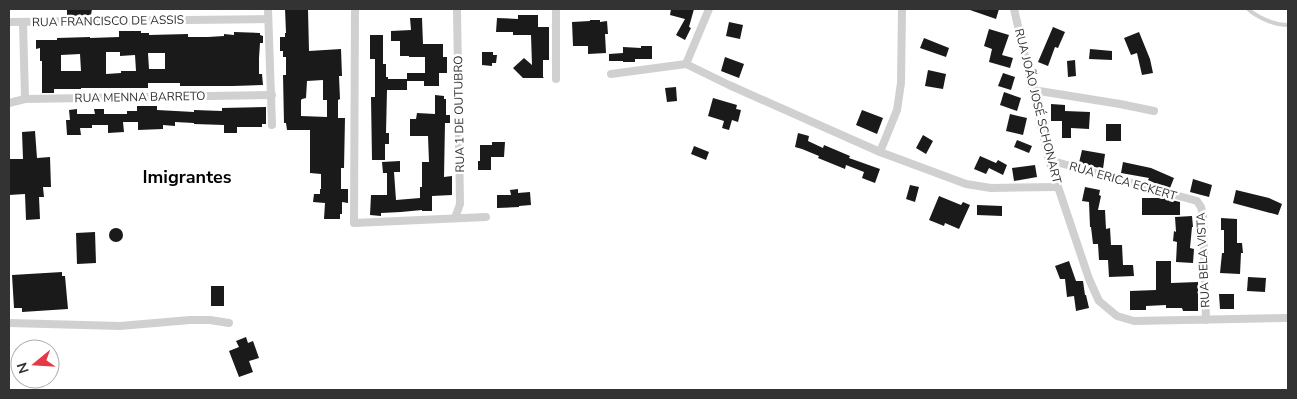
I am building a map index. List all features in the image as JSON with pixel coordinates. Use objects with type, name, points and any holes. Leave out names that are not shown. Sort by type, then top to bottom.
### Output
[{"type":"street","points":[[268,9],[272,125]]},
{"type":"street","points":[[355,9],[354,224],[486,217]]},
{"type":"street","name":"RUA 1 DE OUTUBRO","points":[[455,218],[460,204],[457,9]]},
{"type":"street","points":[[556,9],[556,79]]},
{"type":"street","points":[[686,64],[709,9]]},
{"type":"street","points":[[880,152],[897,110],[900,92],[902,9]]},
{"type":"street","name":"RUA JOÃO JOSÉ SCHONART","points":[[1014,9],[1049,160],[1089,279],[1099,301],[1117,316],[1134,321],[1288,318]]},
{"type":"street","name":"RUA FRANCISCO DE ASSIS","points":[[9,22],[268,19]]},
{"type":"street","points":[[23,22],[25,99]]},
{"type":"street","points":[[611,74],[686,64],[880,152],[966,184],[991,188],[1057,186]]},
{"type":"street","points":[[1033,90],[1154,111]]},
{"type":"street","name":"RUA MENNA BARRETO","points":[[9,103],[25,99],[272,95]]},
{"type":"street","name":"RUA ERICA ECKERT","points":[[1049,160],[1197,201]]},
{"type":"street","name":"RUA BELA VISTA","points":[[1197,201],[1203,215],[1206,320]]},
{"type":"street","points":[[9,323],[120,326],[210,320],[229,323]]},
{"type":"lane","points":[[1248,9],[1253,14],[1280,25],[1288,25]]},
{"type":"building","points":[[67,9],[92,9],[91,15],[67,16]]},
{"type":"building","points":[[285,9],[308,9],[309,51],[341,49],[342,76],[339,76],[340,99],[338,100],[338,118],[345,118],[344,168],[341,168],[341,189],[348,189],[348,203],[342,202],[340,219],[324,219],[325,203],[313,202],[314,194],[320,194],[321,174],[310,173],[310,130],[287,130],[286,123],[284,123],[283,75],[286,75],[286,57],[283,57],[283,51],[280,51],[280,37],[285,37]],"holes":[[[323,80],[323,100],[327,100],[327,117],[301,116],[301,100],[306,98],[307,81]]]},
{"type":"building","points":[[671,9],[694,9],[689,27],[691,28],[685,40],[676,35],[685,19],[670,15]]},
{"type":"building","points":[[971,9],[999,9],[996,19]]},
{"type":"building","points":[[518,15],[538,15],[538,27],[549,27],[549,60],[543,60],[544,78],[523,78],[513,68],[524,58],[532,65],[531,35],[513,35],[513,32],[496,32],[497,18],[518,19]]},
{"type":"building","points":[[410,18],[422,18],[423,44],[443,44],[443,57],[447,57],[447,73],[439,73],[439,86],[424,86],[424,81],[407,81],[407,73],[425,73],[425,57],[400,56],[400,41],[391,41],[391,31],[411,30]]},
{"type":"building","points":[[607,21],[608,34],[605,34],[606,53],[588,54],[588,46],[573,46],[572,22]]},
{"type":"building","points":[[729,22],[743,25],[740,39],[726,36]]},
{"type":"building","points":[[1053,27],[1065,32],[1058,48],[1055,47],[1048,66],[1038,62]]},
{"type":"building","points":[[989,29],[1009,35],[1002,55],[1013,58],[1010,68],[989,62],[992,49],[984,46]]},
{"type":"building","points":[[119,31],[141,31],[141,33],[149,33],[149,35],[188,34],[188,37],[234,35],[234,32],[260,33],[263,36],[263,43],[260,43],[259,74],[262,74],[263,85],[180,86],[180,83],[148,83],[148,88],[54,89],[54,93],[42,93],[42,61],[40,61],[40,48],[36,49],[36,40],[119,37]],"holes":[[[106,52],[120,52],[120,56],[135,55],[136,71],[106,74]],[[148,53],[165,53],[165,69],[149,69]],[[80,54],[81,71],[61,71],[61,55]]]},
{"type":"building","points":[[1139,32],[1150,59],[1153,73],[1142,75],[1137,53],[1131,55],[1124,38]]},
{"type":"building","points":[[370,35],[383,35],[383,64],[386,64],[386,77],[388,79],[407,79],[407,90],[387,90],[386,133],[389,133],[389,144],[385,144],[385,160],[372,160],[371,97],[375,97],[375,59],[370,59]]},
{"type":"building","points":[[924,38],[949,48],[946,57],[920,48]]},
{"type":"building","points":[[641,46],[652,46],[652,59],[635,59],[635,62],[609,61],[609,54],[623,53],[623,47],[641,48]]},
{"type":"building","points":[[1090,49],[1112,51],[1112,60],[1089,59]]},
{"type":"building","points":[[482,52],[493,52],[493,55],[497,55],[496,63],[492,63],[492,66],[482,65]]},
{"type":"building","points":[[725,57],[744,64],[739,78],[721,71]]},
{"type":"building","points":[[1075,60],[1076,76],[1068,77],[1067,61]]},
{"type":"building","points":[[928,70],[946,74],[943,89],[925,86]]},
{"type":"building","points":[[1003,73],[1015,77],[1011,90],[998,86]]},
{"type":"building","points":[[676,87],[677,101],[667,102],[665,88]]},
{"type":"building","points":[[1004,92],[1021,98],[1017,111],[1000,105]]},
{"type":"building","points":[[435,95],[444,96],[444,99],[446,99],[446,115],[450,115],[450,123],[445,123],[444,177],[452,176],[452,195],[432,196],[432,211],[381,213],[381,216],[370,215],[371,195],[387,195],[387,173],[383,173],[382,162],[400,161],[400,172],[394,172],[396,200],[420,198],[422,162],[429,162],[428,136],[410,136],[410,119],[416,119],[417,113],[435,114]]},
{"type":"building","points":[[713,98],[737,105],[736,109],[741,110],[738,122],[732,120],[729,130],[722,128],[724,121],[708,116]]},
{"type":"building","points":[[1051,104],[1065,105],[1065,111],[1090,112],[1089,129],[1071,128],[1071,138],[1062,138],[1062,121],[1051,121]]},
{"type":"building","points":[[137,106],[157,106],[157,110],[194,112],[194,110],[222,111],[222,108],[266,107],[266,124],[262,124],[262,127],[237,127],[237,133],[224,133],[224,125],[175,122],[175,126],[163,125],[163,129],[138,130],[138,122],[123,122],[124,132],[108,133],[108,125],[92,125],[92,128],[80,128],[81,135],[67,135],[66,120],[70,120],[69,110],[77,109],[77,114],[95,114],[94,109],[104,109],[104,114],[127,114],[127,111],[137,111]]},
{"type":"building","points":[[862,110],[883,118],[877,134],[856,125]]},
{"type":"building","points":[[1010,114],[1027,118],[1023,135],[1006,131]]},
{"type":"building","points":[[1106,124],[1121,124],[1121,141],[1106,141]]},
{"type":"building","points":[[35,131],[37,158],[50,157],[51,187],[43,187],[44,197],[39,197],[40,219],[26,220],[25,194],[9,195],[9,159],[23,159],[22,132]]},
{"type":"building","points":[[798,133],[809,136],[808,141],[823,148],[824,145],[850,156],[849,158],[880,169],[875,183],[862,178],[864,172],[846,165],[845,169],[795,147]]},
{"type":"building","points":[[923,135],[933,141],[926,154],[916,148]]},
{"type":"building","points":[[1017,140],[1032,146],[1029,153],[1014,147]]},
{"type":"building","points":[[492,142],[505,142],[504,157],[491,157],[491,170],[478,170],[480,145],[492,145]]},
{"type":"building","points":[[694,146],[709,152],[706,160],[691,154]]},
{"type":"building","points":[[1082,150],[1105,154],[1103,169],[1079,163]]},
{"type":"building","points":[[980,156],[996,163],[998,160],[1007,165],[1003,175],[989,168],[986,174],[974,169]]},
{"type":"building","points":[[1123,162],[1151,168],[1174,178],[1170,188],[1148,180],[1149,178],[1121,173]]},
{"type":"building","points":[[1035,165],[1037,177],[1014,181],[1012,168]]},
{"type":"building","points":[[1193,179],[1212,185],[1209,197],[1190,192]]},
{"type":"building","points":[[910,185],[919,187],[915,202],[906,199]]},
{"type":"building","points":[[1085,187],[1100,190],[1099,195],[1101,196],[1098,210],[1105,210],[1106,229],[1110,228],[1111,245],[1122,245],[1123,265],[1133,265],[1134,276],[1109,277],[1108,260],[1099,260],[1098,244],[1093,244],[1090,227],[1089,202],[1082,201]]},
{"type":"building","points":[[518,189],[518,193],[530,192],[531,205],[497,208],[497,195],[511,195],[510,190]]},
{"type":"building","points":[[1236,190],[1269,198],[1282,204],[1278,215],[1233,203]]},
{"type":"building","points":[[939,196],[961,205],[963,202],[970,205],[959,229],[945,223],[944,226],[929,220]]},
{"type":"building","points":[[1142,198],[1163,198],[1180,202],[1180,215],[1142,215]]},
{"type":"building","points":[[977,205],[1002,206],[1002,216],[977,215]]},
{"type":"building","points":[[1192,216],[1193,227],[1190,248],[1194,249],[1193,263],[1176,262],[1177,242],[1173,241],[1174,231],[1176,232],[1175,217]]},
{"type":"building","points":[[1221,218],[1237,219],[1237,243],[1242,243],[1243,253],[1241,253],[1240,274],[1220,273],[1222,253],[1224,253],[1224,230],[1221,230]]},
{"type":"building","points":[[113,228],[119,228],[123,235],[119,242],[113,242],[109,238],[109,232]]},
{"type":"building","points":[[95,232],[96,263],[77,264],[76,233]]},
{"type":"building","points":[[1069,261],[1076,281],[1083,281],[1089,308],[1076,311],[1074,296],[1067,297],[1065,279],[1060,279],[1055,266]]},
{"type":"building","points":[[1156,261],[1171,261],[1171,283],[1198,282],[1198,311],[1166,308],[1166,305],[1146,306],[1146,310],[1130,310],[1130,291],[1156,290]]},
{"type":"building","points":[[62,272],[62,276],[65,276],[68,309],[22,312],[22,308],[14,308],[12,275]]},
{"type":"building","points":[[1248,277],[1266,278],[1265,292],[1247,291]]},
{"type":"building","points":[[211,286],[224,286],[224,306],[211,306]]},
{"type":"building","points":[[1219,294],[1234,294],[1234,309],[1220,309]]},
{"type":"building","points":[[246,337],[248,343],[253,341],[259,358],[249,361],[253,372],[239,377],[229,351],[239,347],[236,341]]},
{"type":"district","name":"Imigrantes","points":[[187,177]]}]
